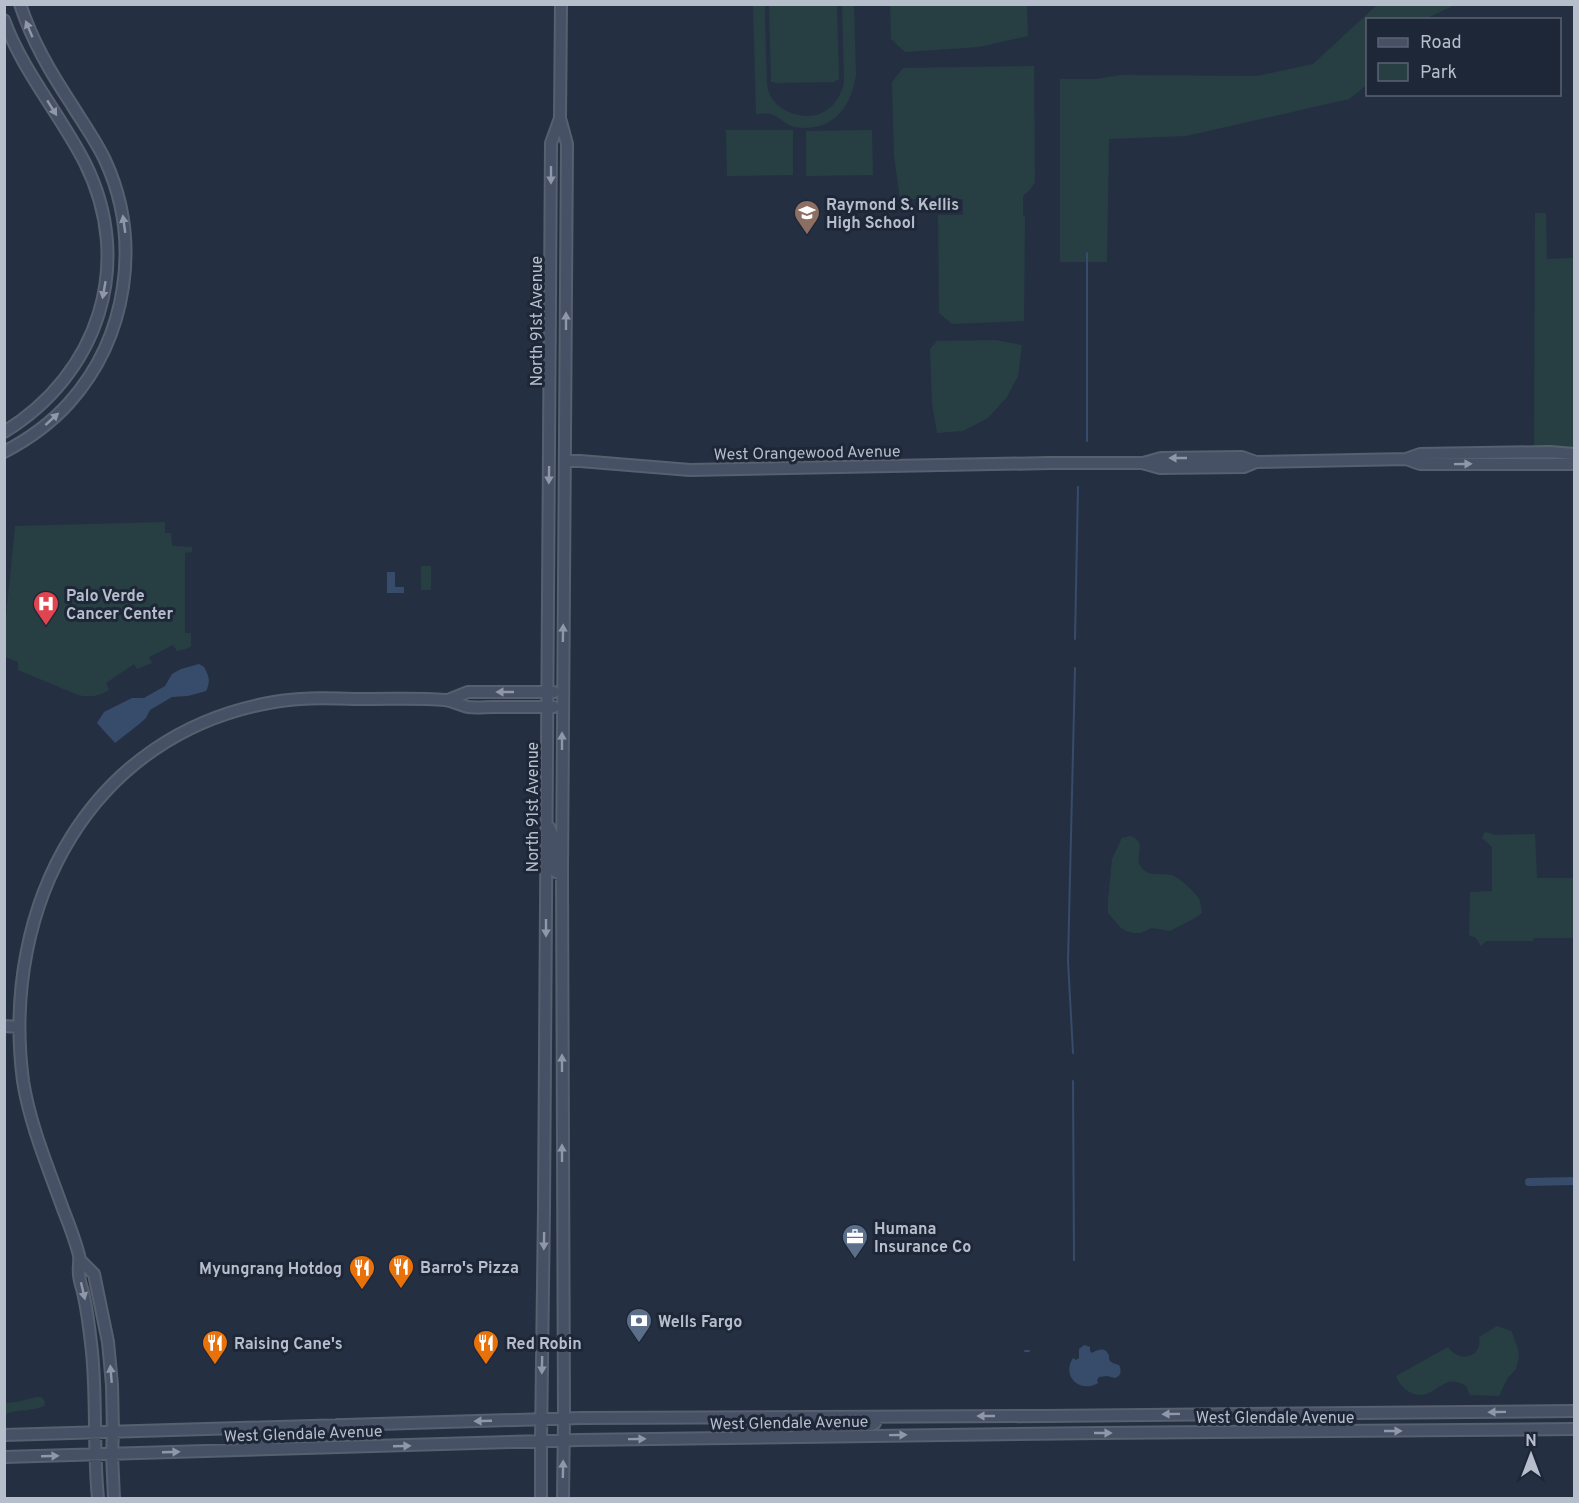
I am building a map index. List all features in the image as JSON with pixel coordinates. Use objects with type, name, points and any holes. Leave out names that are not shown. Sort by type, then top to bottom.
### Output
[{"type":"main road","points":[[4,452],[44,427],[68,405],[84,384],[110,339],[124,285],[125,233],[122,211],[115,188],[104,159],[91,135],[37,47],[20,4]]},
{"type":"main road","name":"North 91st Avenue","points":[[561,4],[560,118],[567,144],[562,874],[563,1498]]},
{"type":"main road","points":[[4,20],[33,78],[79,152],[94,184],[103,214],[107,257],[106,285],[95,325],[72,371],[34,411],[4,432]]},
{"type":"main road","points":[[33,78],[49,68]]},
{"type":"main road","name":"North 91st Avenue","points":[[541,1498],[551,143],[560,118]]},
{"type":"main road","points":[[551,235],[566,235]]},
{"type":"main road","points":[[550,376],[556,402],[558,451],[565,462]]},
{"type":"main road","points":[[1406,459],[1420,454],[1550,452],[1575,454]]},
{"type":"main road","points":[[1406,459],[1420,464],[1575,464]]},
{"type":"main road","name":"West Orangewood Avenue","points":[[565,462],[580,461],[690,470],[1050,463],[1142,463],[1160,468],[1244,467],[1256,462],[1406,459]]},
{"type":"main road","points":[[448,700],[468,692],[563,692]]},
{"type":"main road","points":[[98,1498],[92,1350],[79,1274],[80,1260],[27,1105],[19,1060],[18,1002],[22,959],[31,918],[55,857],[76,823],[104,789],[135,762],[185,730],[254,706],[302,699],[448,700],[469,707],[563,707]]},
{"type":"main road","points":[[547,824],[554,838],[554,869],[562,874]]},
{"type":"main road","points":[[4,1026],[18,1027]]},
{"type":"main road","points":[[544,1184],[562,1184]]},
{"type":"main road","points":[[80,1260],[94,1274],[105,1324],[111,1374],[114,1498]]},
{"type":"main road","name":"West Glendale Avenue","points":[[4,1435],[564,1418],[1575,1411]]},
{"type":"main road","points":[[1250,1414],[1250,1432]]},
{"type":"main road","points":[[725,1438],[756,1428],[786,1427],[800,1417]]},
{"type":"main road","points":[[797,1437],[799,1429],[803,1426],[871,1425],[875,1423],[877,1417]]},
{"type":"main road","points":[[237,1450],[263,1439],[332,1435],[337,1433],[338,1425]]},
{"type":"main road","name":"West Glendale Avenue","points":[[4,1457],[564,1440],[1575,1429]]},
{"type":"green space","points":[[753,5],[765,5],[767,85],[772,99],[788,112],[809,116],[827,110],[841,93],[844,82],[842,5],[854,5],[856,75],[850,98],[837,116],[829,122],[808,128],[795,127],[773,115],[756,114]]},
{"type":"green space","points":[[769,5],[837,5],[839,80],[835,82],[771,82]]},
{"type":"green space","points":[[890,5],[1027,5],[1028,36],[979,47],[905,52],[891,39]]},
{"type":"green space","points":[[1377,5],[1455,5],[1427,18],[1366,18],[1366,86],[1349,99],[1186,136],[1109,139],[1107,262],[1060,262],[1060,79],[1097,79],[1120,75],[1257,76],[1313,64]]},
{"type":"green space","points":[[1034,66],[1035,182],[1023,196],[1023,216],[1025,216],[1024,321],[952,324],[939,313],[938,215],[963,215],[963,199],[900,199],[894,156],[892,82],[903,68]]},
{"type":"green space","points":[[726,130],[793,130],[793,175],[727,176]]},
{"type":"green space","points":[[872,130],[873,175],[806,176],[806,131]]},
{"type":"green space","points":[[1535,213],[1546,213],[1547,259],[1574,258],[1574,448],[1534,446]]},
{"type":"green space","points":[[995,340],[1022,345],[1018,376],[1007,397],[988,418],[963,431],[937,433],[932,403],[930,349],[937,341]]},
{"type":"green space","points":[[165,522],[165,533],[171,533],[172,546],[192,547],[192,552],[185,553],[185,633],[191,633],[191,646],[177,651],[173,645],[149,657],[152,663],[137,669],[134,664],[106,683],[109,690],[90,696],[78,695],[18,670],[18,662],[5,657],[5,627],[15,526]]},
{"type":"green space","points":[[421,566],[431,566],[431,590],[421,590]]},
{"type":"green space","points":[[1485,832],[1495,835],[1535,834],[1537,878],[1574,878],[1574,938],[1486,941],[1481,946],[1476,938],[1469,935],[1470,892],[1492,891],[1492,847],[1482,838]]},
{"type":"green space","points":[[1130,836],[1139,842],[1141,867],[1147,872],[1174,876],[1182,882],[1199,899],[1202,913],[1170,931],[1152,928],[1141,933],[1134,933],[1120,927],[1108,913],[1112,859],[1122,838]]},
{"type":"green space","points":[[1497,1326],[1511,1331],[1519,1358],[1516,1369],[1507,1379],[1499,1396],[1470,1395],[1466,1386],[1454,1381],[1421,1395],[1407,1391],[1398,1380],[1396,1376],[1448,1347],[1458,1355],[1470,1356],[1478,1349],[1479,1337]]},
{"type":"green space","points":[[42,1397],[45,1402],[44,1406],[5,1414],[5,1403]]},
{"type":"water","points":[[387,572],[395,572],[395,587],[404,587],[404,593],[387,593]]},
{"type":"water","points":[[199,664],[204,667],[208,676],[206,691],[172,697],[150,710],[146,718],[115,743],[97,723],[104,712],[132,698],[144,698],[165,686],[172,674]]},
{"type":"water","points":[[1084,1345],[1090,1347],[1092,1353],[1100,1350],[1106,1351],[1109,1360],[1119,1365],[1120,1375],[1115,1378],[1099,1377],[1098,1383],[1091,1386],[1079,1385],[1074,1381],[1069,1371],[1070,1365],[1073,1358],[1076,1360],[1079,1358],[1079,1349]]},
{"type":"waterway","points":[[1087,253],[1087,441]]},
{"type":"waterway","points":[[1075,639],[1078,487]]},
{"type":"waterway","points":[[1073,1053],[1068,961],[1075,668]]},
{"type":"waterway","points":[[1073,1081],[1074,1260]]},
{"type":"waterway","points":[[1529,1182],[1574,1181]]},
{"type":"place","name":"Raymond S. Kellis High School","points":[[807,236]]},
{"type":"place","name":"Palo Verde Cancer Center","points":[[46,627]]},
{"type":"place","name":"Humana Insurance Co","points":[[855,1260]]},
{"type":"place","name":"Barro's Pizza","points":[[401,1290]]},
{"type":"place","name":"Myungrang Hotdog","points":[[362,1291]]},
{"type":"place","name":"Wells Fargo","points":[[639,1344]]},
{"type":"place","name":"Raising Cane's","points":[[215,1366]]},
{"type":"place","name":"Red Robin","points":[[486,1366]]}]
